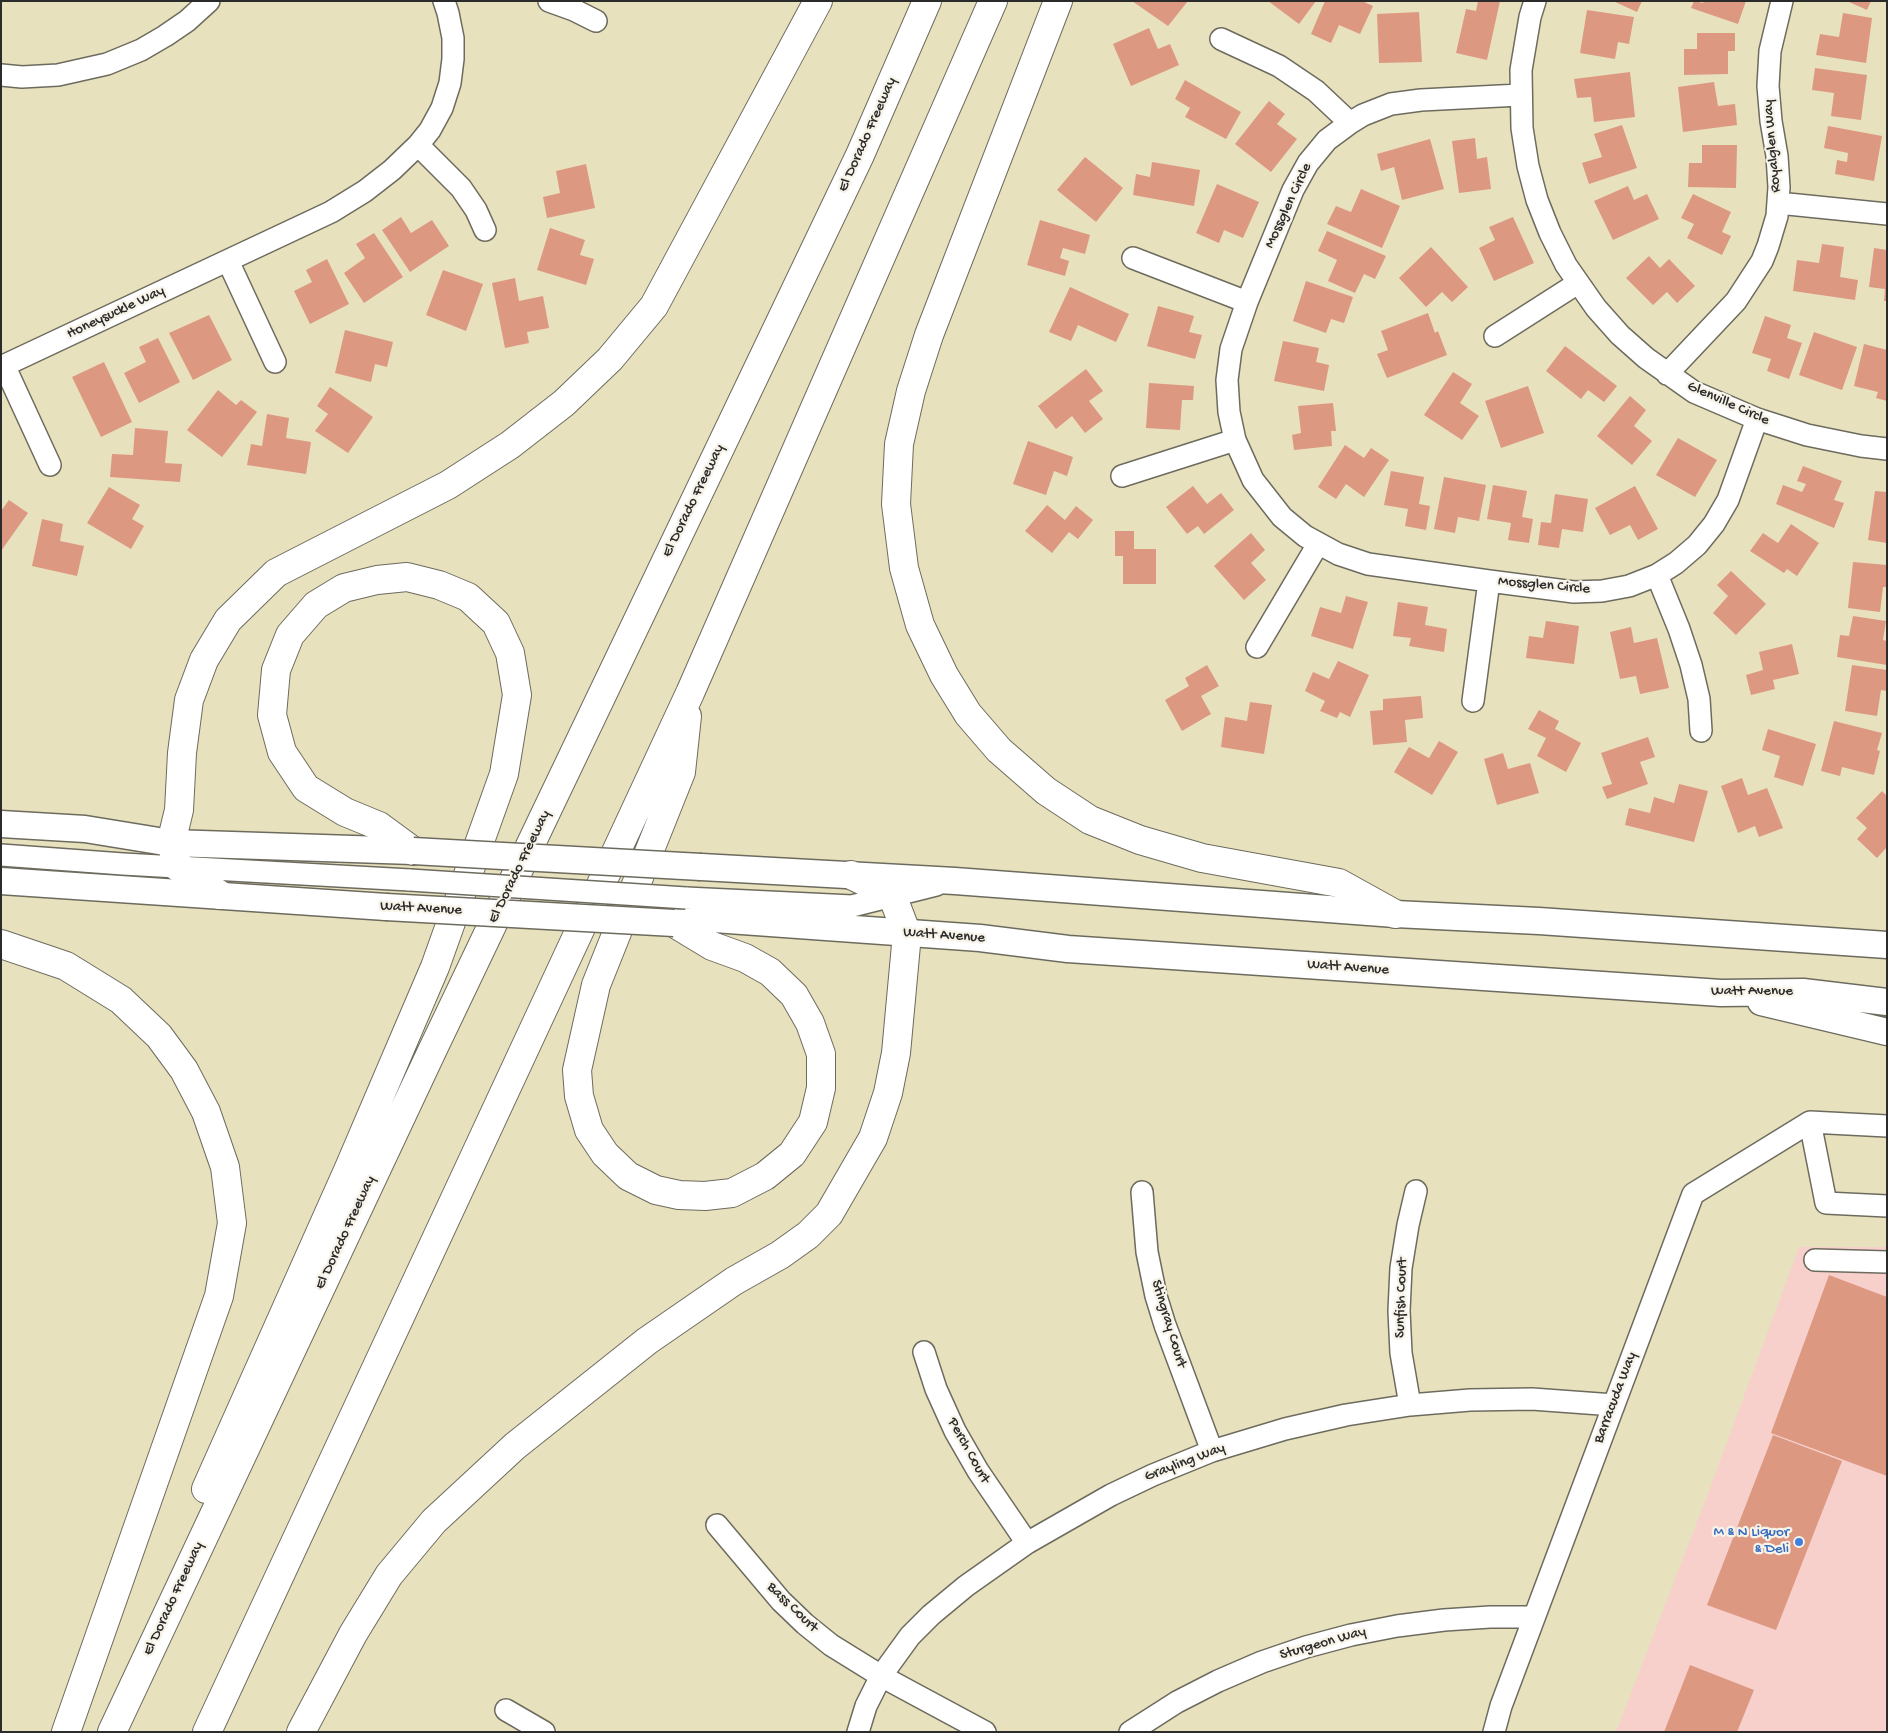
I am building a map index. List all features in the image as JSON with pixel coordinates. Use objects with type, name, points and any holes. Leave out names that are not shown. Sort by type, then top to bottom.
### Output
[{"type":"highway","points":[[220,895],[175,855],[182,753],[189,700],[204,660],[228,620],[276,574],[448,485],[510,445],[564,403],[610,359],[654,306],[818,1]]},
{"type":"highway","name":"El Dorado Freeway","points":[[113,1729],[440,1033],[860,155],[927,1]]},
{"type":"highway","points":[[207,1732],[690,693],[993,1]]},
{"type":"highway","points":[[1058,1],[929,335],[911,390],[899,444],[896,504],[904,568],[920,625],[944,675],[968,714],[999,750],[1046,791],[1090,820],[1140,840],[1202,858],[1338,883],[1395,914]]},
{"type":"highway","points":[[113,1729],[140,1635],[349,1168],[435,967],[504,774],[517,695],[510,653],[496,623],[468,598],[439,585],[407,577],[377,580],[344,588],[316,605],[290,635],[276,670],[272,715],[282,752],[306,788],[346,812],[380,826],[413,851]]},
{"type":"highway","points":[[674,923],[712,946],[745,958],[770,972],[794,995],[810,1023],[821,1054],[821,1088],[813,1122],[792,1154],[765,1176],[732,1193],[705,1196],[679,1195],[656,1190],[628,1176],[605,1154],[589,1130],[579,1096],[577,1070],[583,1036],[596,985],[681,772],[690,693]]},
{"type":"highway","points":[[301,1732],[353,1634],[389,1575],[434,1521],[515,1446],[646,1341],[734,1281],[780,1255],[808,1235],[830,1214],[873,1138],[888,1093],[900,1020],[907,934],[892,895],[851,875]]},
{"type":"highway","points":[[1,944],[66,966],[121,1000],[159,1036],[184,1070],[206,1112],[225,1166],[232,1223],[219,1296],[66,1732]]},
{"type":"main road","points":[[1,824],[85,829],[175,855],[413,851],[955,881],[1395,914],[1539,921],[1887,945]]},
{"type":"main road","name":"Watt Avenue","points":[[1,881],[386,907],[674,923],[714,919],[980,938],[1068,949],[1721,994],[1803,992],[1887,1002]]},
{"type":"main road","points":[[1721,994],[1887,1032]]},
{"type":"street","points":[[1,75],[58,75],[107,64],[141,50],[165,36],[187,21],[209,1]]},
{"type":"street","name":"Honeysuckle Way","points":[[50,465],[2,366],[331,212],[365,191],[392,170],[418,145],[430,130],[442,108],[450,84],[453,38],[444,1]]},
{"type":"street","points":[[549,1],[574,10],[596,21]]},
{"type":"street","name":"Glenville Circle","points":[[1535,1],[1523,52],[1520,95],[1522,128],[1528,166],[1537,200],[1550,233],[1578,283],[1596,308],[1620,335],[1646,358],[1694,392],[1757,420],[1807,435],[1861,446],[1887,449]]},
{"type":"street","name":"Royalglen Way","points":[[1667,374],[1746,288],[1762,261],[1768,246],[1778,203],[1777,156],[1768,86],[1770,52],[1782,1]]},
{"type":"street","points":[[1221,39],[1279,66],[1316,91],[1350,123]]},
{"type":"street","name":"Mossglen Circle","points":[[1520,95],[1421,100],[1391,104],[1362,115],[1350,123],[1327,140],[1308,163],[1293,190],[1247,302],[1231,349],[1227,380],[1229,412],[1235,440],[1253,480],[1271,505],[1282,517],[1318,544],[1338,554],[1368,564],[1574,592],[1602,591],[1629,586],[1656,575],[1676,563],[1697,545],[1714,524],[1728,500],[1757,420]]},
{"type":"street","points":[[418,145],[460,188],[476,210],[485,230]]},
{"type":"street","points":[[1778,203],[1887,214]]},
{"type":"street","points":[[1133,258],[1247,302]]},
{"type":"street","points":[[228,261],[275,362]]},
{"type":"street","points":[[1495,336],[1578,283]]},
{"type":"street","points":[[1122,476],[1235,440]]},
{"type":"street","points":[[1257,647],[1318,544]]},
{"type":"street","points":[[1656,575],[1679,629],[1691,665],[1699,699],[1701,731]]},
{"type":"street","name":"Mossglen Circle","points":[[1472,701],[1489,581]]},
{"type":"street","points":[[1,855],[175,855],[410,880],[686,898],[852,906],[955,881]]},
{"type":"street","points":[[852,906],[907,934]]},
{"type":"street","points":[[1887,1126],[1810,1122],[1826,1203],[1887,1206]]},
{"type":"street","name":"Barracuda Way","points":[[1494,1732],[1501,1706],[1693,1194],[1810,1122]]},
{"type":"street","name":"Sunfish Court","points":[[1410,1405],[1402,1353],[1399,1311],[1401,1268],[1416,1191]]},
{"type":"street","name":"Stingray Court","points":[[1142,1192],[1147,1252],[1156,1296],[1212,1451]]},
{"type":"street","points":[[1815,1260],[1887,1262]]},
{"type":"street","name":"Perch Court","points":[[924,1352],[936,1388],[955,1431],[978,1471],[1027,1543]]},
{"type":"street","name":"Grayling Way","points":[[858,1732],[866,1706],[881,1676],[910,1636],[931,1615],[966,1586],[1027,1543],[1110,1495],[1153,1475],[1212,1451],[1303,1425],[1346,1415],[1410,1405],[1470,1400],[1532,1399],[1614,1405]]},
{"type":"street","name":"Bass Court","points":[[717,1525],[781,1601],[805,1624],[832,1645],[881,1676]]},
{"type":"street","name":"Sturgeon Way","points":[[1130,1732],[1177,1702],[1218,1681],[1262,1662],[1351,1634],[1444,1620],[1534,1617]]},
{"type":"street","points":[[881,1676],[985,1732]]},
{"type":"street","points":[[506,1710],[544,1732]]},
{"type":"shaded area","points":[[1799,1247],[1887,1247],[1887,1732],[1616,1732],[1709,1491]]},
{"type":"building","points":[[1132,1],[1188,1],[1168,26]]},
{"type":"building","points":[[1268,1],[1316,1],[1299,24]]},
{"type":"building","points":[[1325,1],[1362,1],[1373,6],[1360,34],[1339,25],[1331,43],[1311,34]]},
{"type":"building","points":[[1478,1],[1500,1],[1487,60],[1456,53],[1466,9],[1476,11]]},
{"type":"building","points":[[1613,1],[1642,1],[1637,12]]},
{"type":"building","points":[[1694,1],[1703,3],[1704,1],[1746,1],[1738,24],[1691,8]]},
{"type":"building","points":[[1847,1],[1871,1],[1867,10]]},
{"type":"building","points":[[1587,10],[1634,17],[1629,44],[1618,42],[1615,59],[1580,53]]},
{"type":"building","points":[[1419,12],[1422,62],[1379,63],[1377,14]]},
{"type":"building","points":[[1843,13],[1872,18],[1866,63],[1816,55],[1820,34],[1839,37]]},
{"type":"building","points":[[1149,28],[1158,49],[1170,44],[1179,65],[1131,86],[1113,44]]},
{"type":"building","points":[[1697,33],[1735,33],[1735,51],[1728,51],[1728,74],[1684,75],[1684,49],[1697,49]]},
{"type":"building","points":[[1815,68],[1867,75],[1861,120],[1831,116],[1834,93],[1812,90]]},
{"type":"building","points":[[1630,72],[1635,117],[1594,122],[1591,97],[1577,98],[1574,79]]},
{"type":"building","points":[[1185,80],[1241,112],[1226,139],[1185,117],[1190,108],[1175,99]]},
{"type":"building","points":[[1714,82],[1718,106],[1735,104],[1737,125],[1683,132],[1678,87]]},
{"type":"building","points":[[1269,101],[1285,114],[1277,124],[1297,139],[1271,172],[1235,144]]},
{"type":"building","points":[[1622,125],[1637,168],[1589,184],[1582,163],[1602,157],[1594,134]]},
{"type":"building","points":[[1828,126],[1882,136],[1874,181],[1835,174],[1837,160],[1847,162],[1848,153],[1824,148]]},
{"type":"building","points":[[1475,138],[1477,159],[1487,157],[1491,189],[1459,193],[1452,141]]},
{"type":"building","points":[[1430,139],[1444,189],[1402,200],[1394,167],[1381,171],[1377,154]]},
{"type":"building","points":[[1702,145],[1737,145],[1736,188],[1688,187],[1689,163],[1702,163]]},
{"type":"building","points":[[1085,157],[1123,188],[1096,222],[1057,190]]},
{"type":"building","points":[[1152,162],[1200,170],[1194,206],[1133,195],[1136,174],[1150,177]]},
{"type":"building","points":[[586,164],[595,208],[547,218],[543,197],[560,193],[556,171]]},
{"type":"building","points":[[1217,184],[1259,202],[1243,238],[1224,230],[1219,243],[1196,233]]},
{"type":"building","points":[[1628,186],[1634,200],[1647,194],[1659,219],[1613,240],[1594,201]]},
{"type":"building","points":[[1361,189],[1400,206],[1382,248],[1327,224],[1336,206],[1351,212]]},
{"type":"building","points":[[1693,194],[1731,212],[1722,232],[1731,236],[1722,255],[1687,238],[1694,224],[1681,218]]},
{"type":"building","points":[[401,217],[411,233],[432,220],[449,246],[410,272],[382,230]]},
{"type":"building","points":[[1513,217],[1534,263],[1494,281],[1479,248],[1495,240],[1489,227]]},
{"type":"building","points":[[1040,220],[1090,235],[1085,254],[1063,248],[1060,258],[1069,261],[1065,276],[1027,265]]},
{"type":"building","points":[[550,228],[585,240],[580,255],[594,259],[586,285],[537,270]]},
{"type":"building","points":[[1327,231],[1386,256],[1375,279],[1364,274],[1355,293],[1328,281],[1337,260],[1318,251]]},
{"type":"building","points":[[374,233],[403,277],[364,303],[344,273],[365,258],[356,244]]},
{"type":"building","points":[[1822,244],[1844,247],[1840,277],[1858,280],[1855,300],[1793,291],[1797,260],[1819,263]]},
{"type":"building","points":[[1431,247],[1468,287],[1452,302],[1442,292],[1426,307],[1399,278]]},
{"type":"building","points":[[1874,248],[1887,250],[1887,301],[1884,301],[1885,289],[1869,287]]},
{"type":"building","points":[[1649,256],[1660,268],[1669,259],[1695,286],[1677,303],[1667,292],[1653,305],[1626,278]]},
{"type":"building","points":[[327,259],[349,304],[310,324],[294,291],[312,282],[306,270]]},
{"type":"building","points":[[443,270],[483,284],[466,331],[426,315]]},
{"type":"building","points":[[515,278],[519,301],[543,296],[549,328],[527,332],[529,343],[505,348],[492,283]]},
{"type":"building","points":[[1306,281],[1353,297],[1344,323],[1331,319],[1326,333],[1293,321]]},
{"type":"building","points":[[1070,287],[1129,314],[1116,342],[1078,325],[1071,341],[1049,332]]},
{"type":"building","points":[[1158,306],[1194,316],[1189,332],[1202,335],[1195,359],[1147,346]]},
{"type":"building","points":[[1428,313],[1435,333],[1438,331],[1447,355],[1387,378],[1377,354],[1388,350],[1381,331]]},
{"type":"building","points":[[209,315],[232,360],[193,380],[169,333]]},
{"type":"building","points":[[1765,316],[1791,325],[1787,338],[1802,343],[1789,379],[1767,371],[1771,359],[1752,353]]},
{"type":"building","points":[[345,330],[393,342],[387,367],[375,364],[371,382],[335,373]]},
{"type":"building","points":[[1814,332],[1857,347],[1842,390],[1799,375]]},
{"type":"building","points":[[158,338],[180,382],[139,403],[124,373],[146,362],[139,347]]},
{"type":"building","points":[[1283,341],[1319,348],[1316,362],[1329,365],[1324,391],[1274,381]]},
{"type":"building","points":[[1864,344],[1887,350],[1887,401],[1876,398],[1878,392],[1854,386]]},
{"type":"building","points":[[1565,346],[1617,386],[1604,402],[1588,390],[1581,399],[1546,371]]},
{"type":"building","points":[[104,362],[132,422],[101,437],[72,377]]},
{"type":"building","points":[[1086,369],[1103,391],[1089,401],[1103,419],[1085,433],[1072,416],[1056,429],[1038,406]]},
{"type":"building","points":[[1453,372],[1472,384],[1460,403],[1479,416],[1462,440],[1424,415]]},
{"type":"building","points":[[1149,383],[1194,386],[1193,400],[1182,400],[1180,430],[1146,428]]},
{"type":"building","points":[[1528,386],[1544,433],[1501,448],[1485,401]]},
{"type":"building","points":[[330,387],[373,417],[348,453],[315,431],[328,414],[317,406]]},
{"type":"building","points":[[218,390],[236,405],[241,400],[257,412],[222,457],[187,430]]},
{"type":"building","points":[[1630,396],[1646,410],[1634,426],[1652,441],[1632,465],[1597,436]]},
{"type":"building","points":[[1333,403],[1336,431],[1331,431],[1332,446],[1294,450],[1292,435],[1301,433],[1298,406]]},
{"type":"building","points":[[267,414],[289,418],[286,438],[311,442],[306,474],[247,465],[251,444],[262,446]]},
{"type":"building","points":[[135,428],[168,431],[165,463],[182,464],[180,482],[110,477],[112,454],[133,455]]},
{"type":"building","points":[[1678,438],[1717,460],[1695,497],[1656,475]]},
{"type":"building","points":[[1028,441],[1073,457],[1067,476],[1054,471],[1046,495],[1013,484]]},
{"type":"building","points":[[1345,445],[1364,458],[1371,448],[1389,460],[1364,497],[1346,484],[1336,499],[1318,487]]},
{"type":"building","points":[[1803,466],[1842,481],[1834,500],[1844,503],[1834,528],[1776,504],[1783,485],[1802,492],[1806,484],[1797,481]]},
{"type":"building","points":[[1391,471],[1424,477],[1419,504],[1430,506],[1426,530],[1405,526],[1408,509],[1384,505]]},
{"type":"building","points":[[1444,477],[1486,485],[1479,521],[1458,517],[1455,533],[1434,529]]},
{"type":"building","points":[[1493,485],[1527,491],[1522,517],[1533,519],[1529,543],[1508,540],[1511,523],[1487,519]]},
{"type":"building","points":[[1193,486],[1207,504],[1221,493],[1234,510],[1204,534],[1198,526],[1187,534],[1166,507]]},
{"type":"building","points":[[1635,486],[1658,529],[1638,540],[1630,525],[1610,535],[1595,508]]},
{"type":"building","points":[[109,487],[140,505],[132,519],[144,526],[131,549],[87,523]]},
{"type":"building","points":[[1875,491],[1887,492],[1887,543],[1868,540]]},
{"type":"building","points":[[1555,494],[1588,499],[1583,532],[1562,529],[1559,548],[1538,545],[1541,522],[1551,523]]},
{"type":"building","points":[[9,500],[28,513],[1,551],[1,511]]},
{"type":"building","points":[[1047,505],[1065,520],[1076,506],[1093,520],[1078,539],[1069,532],[1052,553],[1025,531]]},
{"type":"building","points":[[42,519],[63,524],[60,541],[84,546],[77,576],[32,566]]},
{"type":"building","points":[[1791,524],[1819,543],[1797,576],[1787,569],[1784,573],[1750,551],[1763,533],[1778,543]]},
{"type":"building","points":[[1115,531],[1134,531],[1134,549],[1156,549],[1156,584],[1123,584],[1123,556],[1115,556]]},
{"type":"building","points":[[1251,533],[1265,550],[1251,563],[1266,580],[1244,600],[1214,566]]},
{"type":"building","points":[[1853,562],[1887,565],[1887,587],[1883,587],[1880,612],[1848,608]]},
{"type":"building","points":[[1731,571],[1766,604],[1736,635],[1713,613],[1728,596],[1717,585]]},
{"type":"building","points":[[1346,596],[1368,602],[1353,649],[1311,636],[1320,607],[1341,613]]},
{"type":"building","points":[[1398,602],[1428,607],[1425,625],[1447,629],[1444,652],[1409,646],[1411,638],[1393,636]]},
{"type":"building","points":[[1853,616],[1886,621],[1883,640],[1887,641],[1887,665],[1837,657],[1840,635],[1849,636]]},
{"type":"building","points":[[1546,621],[1579,626],[1574,664],[1526,658],[1529,636],[1543,638]]},
{"type":"building","points":[[1631,627],[1634,643],[1657,638],[1669,688],[1640,694],[1636,676],[1620,679],[1610,632]]},
{"type":"building","points":[[1792,644],[1799,674],[1773,680],[1775,689],[1751,695],[1746,675],[1763,670],[1759,652]]},
{"type":"building","points":[[1338,661],[1369,675],[1350,717],[1340,712],[1337,718],[1320,711],[1325,701],[1305,691],[1313,672],[1329,679]]},
{"type":"building","points":[[1207,665],[1219,686],[1201,696],[1211,714],[1182,731],[1165,700],[1189,686],[1185,678]]},
{"type":"building","points":[[1852,665],[1887,670],[1887,691],[1881,690],[1877,716],[1845,711]]},
{"type":"building","points":[[1421,696],[1423,718],[1405,720],[1407,742],[1373,745],[1370,711],[1383,710],[1383,699]]},
{"type":"building","points":[[1250,702],[1272,705],[1264,754],[1221,747],[1225,717],[1247,721]]},
{"type":"building","points":[[1539,710],[1559,721],[1555,729],[1581,743],[1566,772],[1537,756],[1546,738],[1528,729]]},
{"type":"building","points":[[1834,721],[1882,733],[1877,750],[1880,751],[1874,775],[1842,767],[1840,776],[1821,771]]},
{"type":"building","points":[[1768,729],[1816,744],[1803,786],[1774,777],[1780,756],[1762,750]]},
{"type":"building","points":[[1648,737],[1655,757],[1640,762],[1648,784],[1607,799],[1602,787],[1612,784],[1601,753]]},
{"type":"building","points":[[1439,741],[1458,752],[1432,795],[1394,772],[1409,747],[1429,758]]},
{"type":"building","points":[[1503,753],[1508,769],[1530,763],[1539,793],[1497,805],[1484,759]]},
{"type":"building","points":[[1742,778],[1748,795],[1767,788],[1783,828],[1759,837],[1755,826],[1738,833],[1721,786]]},
{"type":"building","points":[[1679,784],[1708,791],[1694,842],[1625,825],[1629,808],[1650,813],[1654,797],[1674,803]]},
{"type":"building","points":[[1882,791],[1887,796],[1887,847],[1877,858],[1857,839],[1867,828],[1856,818]]},
{"type":"building","points":[[1829,1275],[1887,1297],[1887,1476],[1771,1433]]},
{"type":"building","points":[[1773,1435],[1842,1461],[1776,1630],[1707,1605]]},
{"type":"building","points":[[1690,1665],[1754,1690],[1737,1732],[1664,1732]]},
{"type":"place","name":"M & N Liquor & Deli","points":[[1799,1542]]}]
